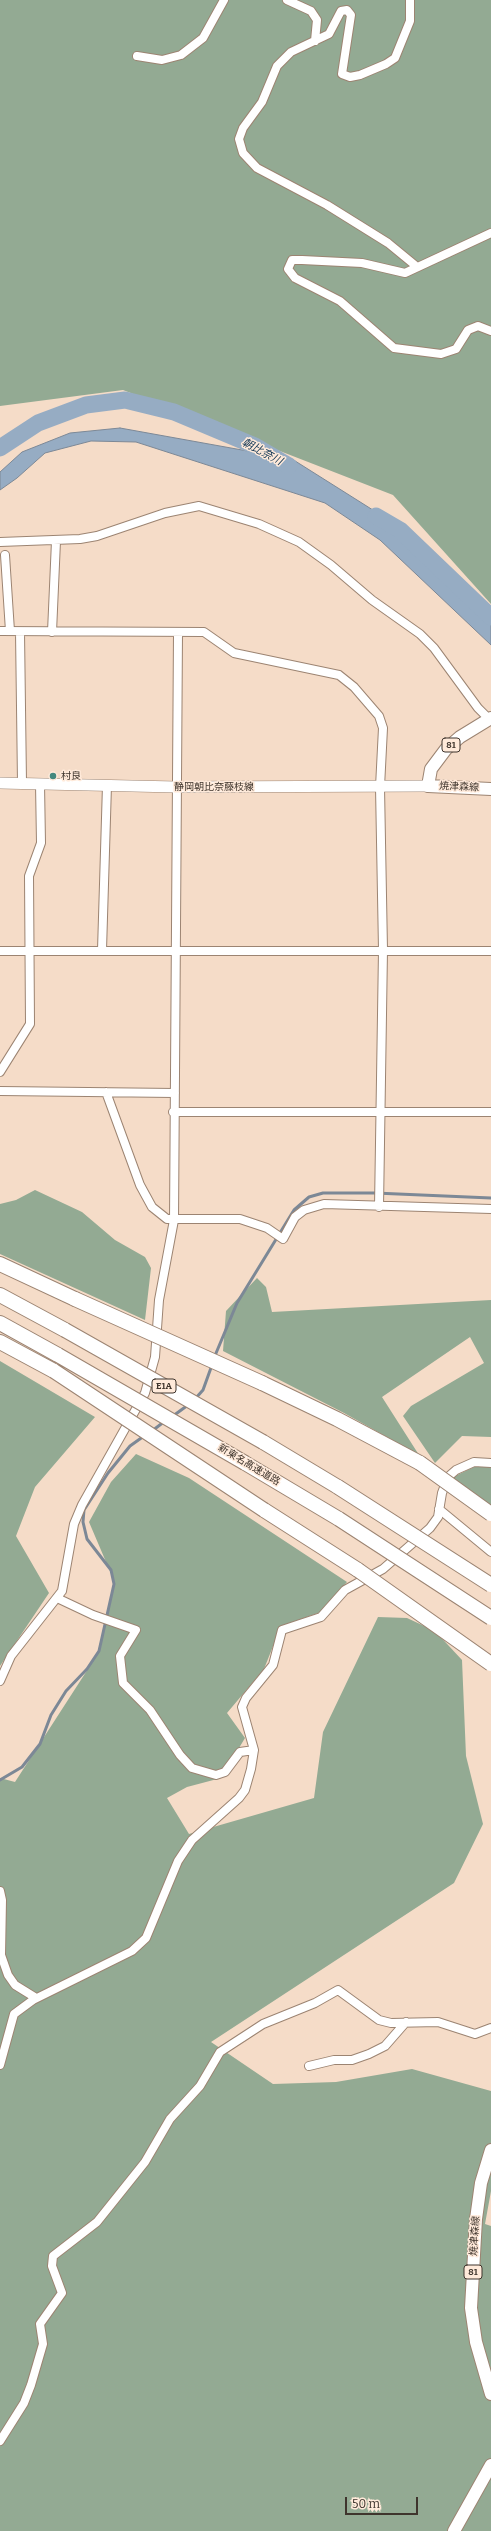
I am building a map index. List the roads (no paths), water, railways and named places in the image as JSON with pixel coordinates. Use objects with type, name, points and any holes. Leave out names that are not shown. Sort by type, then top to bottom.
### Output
[{"type":"highway","points":[[0,1264],[262,1383],[337,1419],[420,1463],[491,1514]]},
{"type":"highway","name":"E1A","points":[[0,1295],[263,1442],[491,1585]]},
{"type":"highway","name":"新東名高速道路","points":[[0,1323],[245,1463],[339,1519],[491,1618]]},
{"type":"highway","points":[[0,1342],[54,1371],[264,1510],[358,1570],[491,1664]]},
{"type":"main road","name":"焼津森線","points":[[490,719],[460,737],[446,749],[431,768],[428,786],[491,789]]},
{"type":"main road","name":"静岡朝比奈藤枝線","points":[[0,783],[176,787],[428,786]]},
{"type":"main road","name":"焼津森線","points":[[491,2150],[481,2183],[476,2219],[471,2308],[476,2342],[491,2394]]},
{"type":"main road","points":[[454,2531],[491,2465]]},
{"type":"street","points":[[137,56],[162,60],[181,55],[203,38],[224,0]]},
{"type":"street","points":[[288,0],[311,11],[317,20],[315,41]]},
{"type":"street","points":[[410,0],[410,21],[395,58],[386,64],[360,74],[350,76],[342,74],[351,15],[347,10],[341,11],[329,34],[291,52],[277,66],[262,102],[243,128],[239,139],[243,153],[257,168],[327,205],[388,244],[416,266]]},
{"type":"street","points":[[491,233],[431,262],[416,266],[405,273],[362,263],[302,260],[292,260],[288,269],[295,278],[340,301],[394,348],[441,354],[456,349],[468,330],[478,326],[491,332]]},
{"type":"street","points":[[0,542],[56,542],[97,536],[165,513],[199,506],[259,524],[299,542],[331,565],[372,600],[420,634],[434,648],[478,708],[490,719]]},
{"type":"street","points":[[52,632],[56,542]]},
{"type":"street","points":[[6,555],[10,631]]},
{"type":"street","points":[[0,631],[178,634],[204,632],[234,653],[339,674],[354,687],[379,716],[383,728],[380,787],[383,950],[380,1207]]},
{"type":"street","points":[[20,632],[22,783]]},
{"type":"street","points":[[0,1681],[11,1656],[62,1591],[74,1524],[82,1505],[145,1393],[156,1358],[159,1300],[174,1220],[173,1112],[175,1093],[178,634]]},
{"type":"street","points":[[0,1072],[30,1024],[28,951],[29,876],[41,843],[42,829],[40,784]]},
{"type":"street","points":[[102,950],[107,785]]},
{"type":"street","points":[[0,951],[491,951]]},
{"type":"street","points":[[0,1090],[175,1093]]},
{"type":"street","points":[[106,1092],[140,1185],[152,1207],[167,1219],[240,1219],[252,1221],[268,1228],[283,1239],[295,1217],[304,1210],[313,1206],[324,1204],[380,1207],[491,1209]]},
{"type":"street","points":[[173,1112],[491,1112]]},
{"type":"street","points":[[0,2065],[14,2014],[36,1998],[132,1951],[146,1938],[178,1861],[192,1840],[239,1798],[245,1790],[251,1769],[254,1750],[242,1707],[246,1698],[273,1665],[282,1630],[322,1616],[345,1590],[383,1569],[430,1528],[438,1517],[446,1483],[456,1470],[474,1462],[491,1463]]},
{"type":"street","points":[[439,1509],[491,1552]]},
{"type":"street","points":[[57,1598],[93,1615],[136,1630],[120,1656],[123,1682],[150,1710],[180,1756],[192,1768],[216,1775],[225,1772],[240,1752],[254,1750]]},
{"type":"street","points":[[0,1891],[2,1900],[1,1955],[8,1975],[15,1985],[36,1998]]},
{"type":"street","points":[[0,2441],[24,2403],[31,2385],[43,2344],[40,2324],[62,2293],[52,2266],[53,2256],[97,2222],[144,2162],[170,2119],[200,2086],[220,2052],[263,2024],[315,2003],[338,1990],[379,2020],[438,2022],[476,2034],[491,2028]]},
{"type":"street","points":[[309,2066],[334,2060],[352,2060],[369,2054],[385,2046],[396,2037],[406,2022]]},
{"type":"water","points":[[120,428],[292,459],[384,517],[491,616],[491,645],[380,540],[325,503],[136,442],[91,441],[45,453],[17,478],[0,490],[0,472],[22,452],[70,433]]},
{"type":"waterway","name":"朝比奈川","points":[[0,448],[38,423],[86,405],[125,400],[174,412],[255,446],[289,466]]},
{"type":"waterway","name":"朝比奈川","points":[[376,516],[400,530],[491,617]]},
{"type":"waterway","points":[[214,1358],[237,1303],[294,1210],[309,1197],[323,1193],[375,1193],[491,1198]]},
{"type":"waterway","points":[[195,1399],[203,1390],[212,1365]]},
{"type":"waterway","points":[[173,1416],[188,1405]]},
{"type":"waterway","points":[[152,1431],[165,1421]]},
{"type":"waterway","points":[[0,1780],[22,1767],[40,1744],[51,1715],[66,1691],[87,1669],[99,1651],[114,1584],[111,1570],[87,1539],[83,1522],[84,1510],[108,1473],[130,1446],[144,1436]]},
{"type":"place","name":"村良","points":[[53,776]]}]
